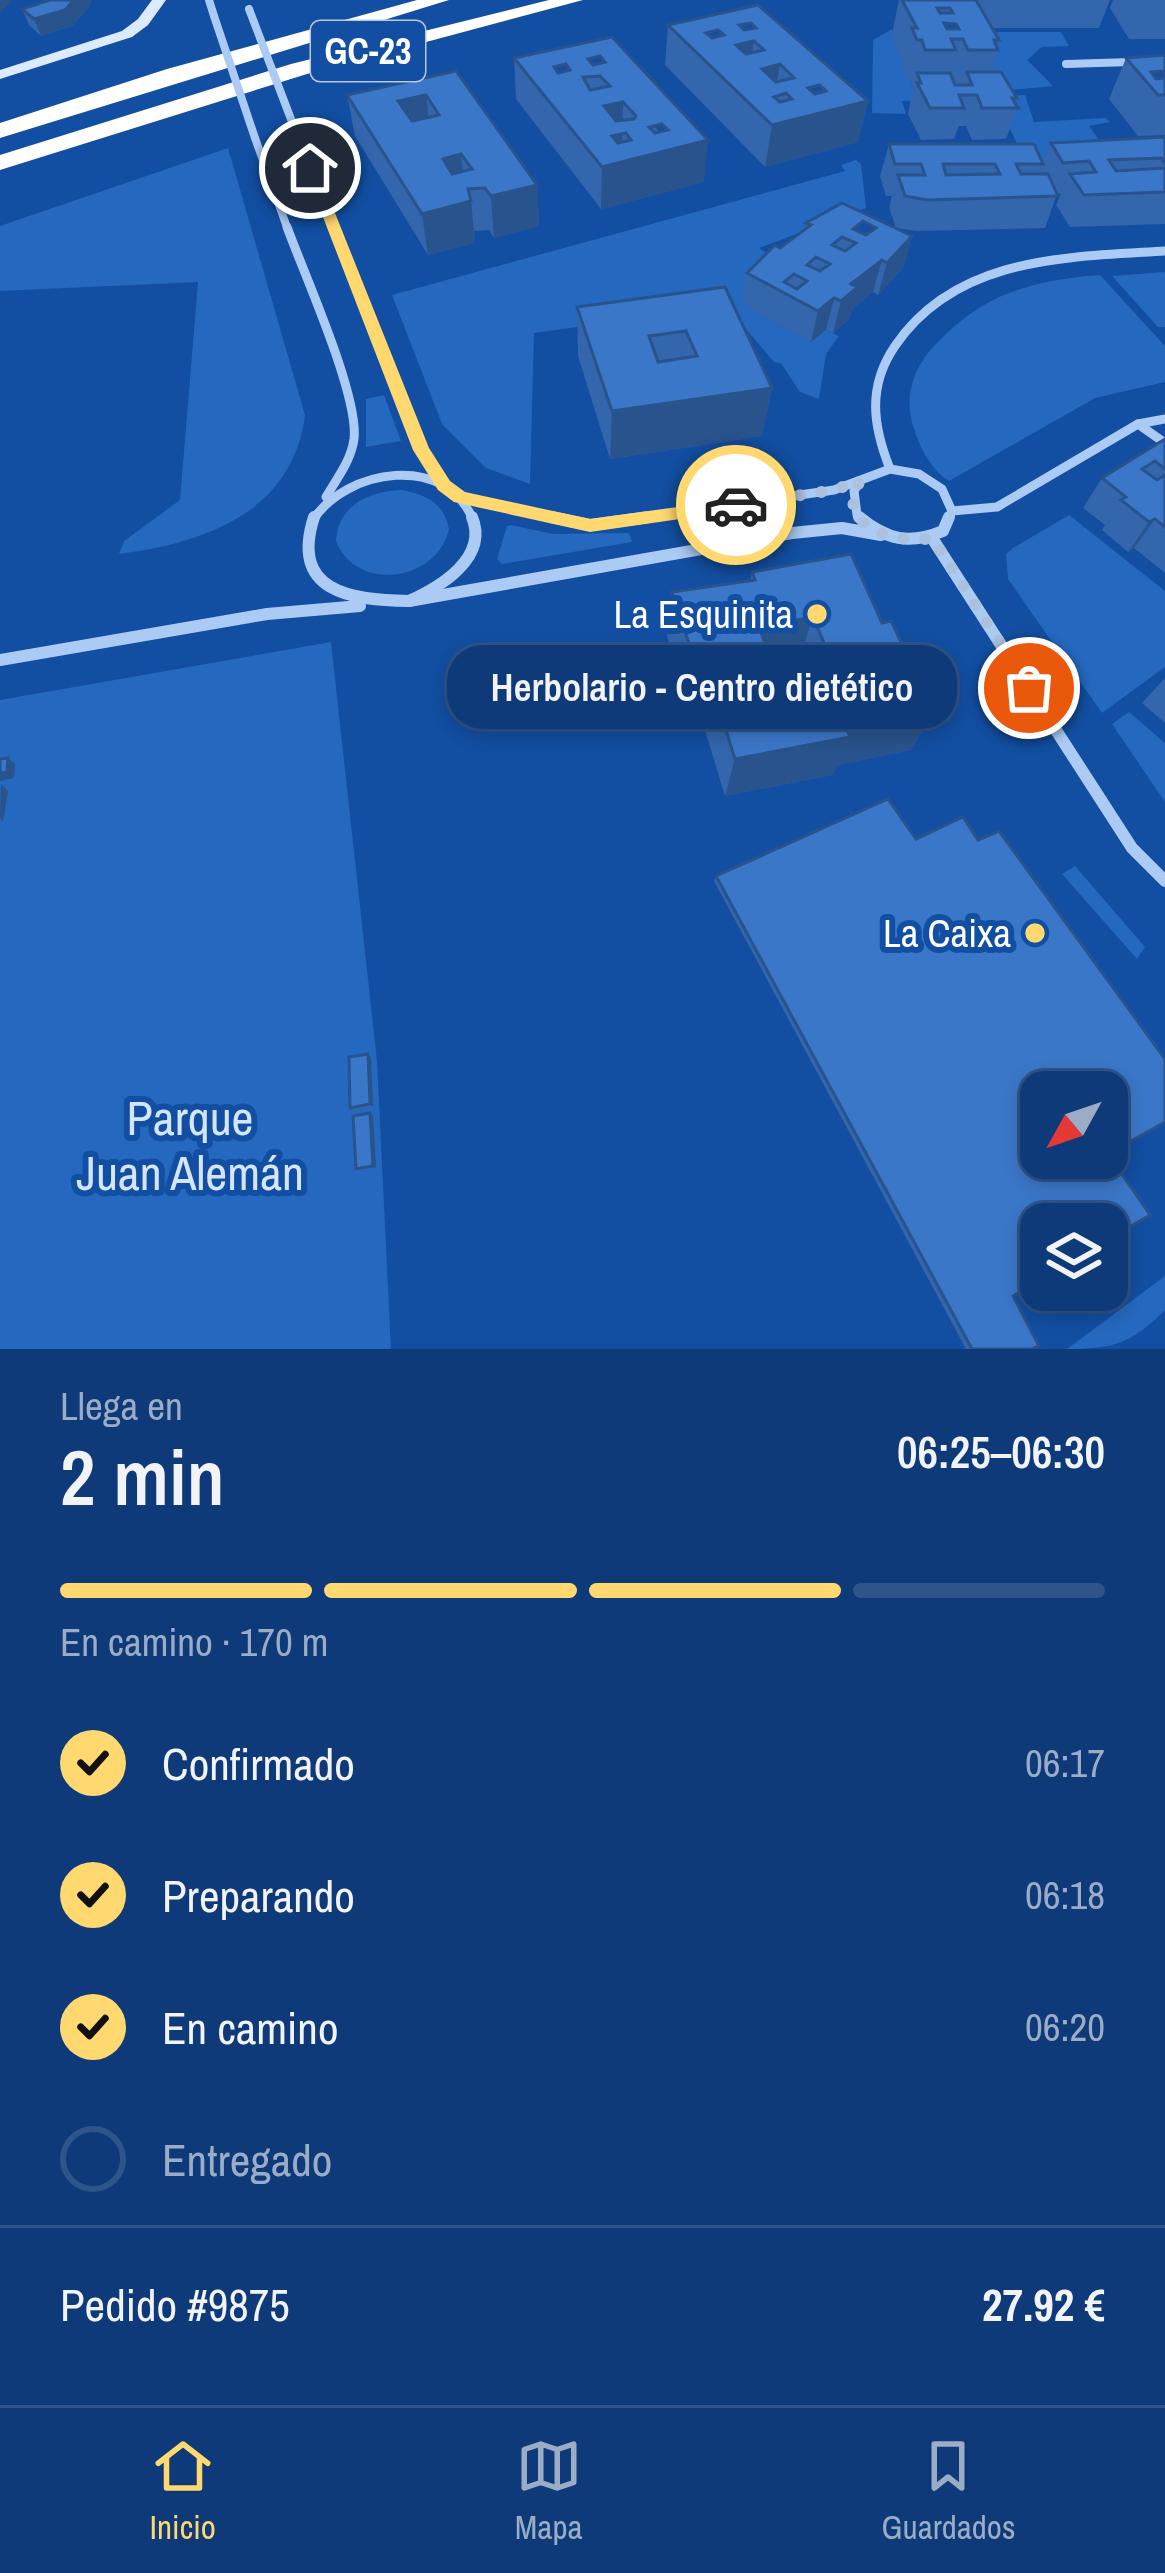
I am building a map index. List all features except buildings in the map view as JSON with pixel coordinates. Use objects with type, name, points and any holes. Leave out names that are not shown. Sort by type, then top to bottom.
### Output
[{"type":"highway","name":"GC-23","points":[[0,130],[175,74],[439,0]]},
{"type":"highway","name":"GC-23","points":[[0,163],[299,69],[572,0]]},
{"type":"highway","points":[[0,113],[175,74]]},
{"type":"highway","points":[[0,183],[165,110]]},
{"type":"street","points":[[0,75],[127,34],[159,0]]},
{"type":"street","points":[[209,0],[344,382],[356,432],[351,456],[307,529],[304,551],[311,572],[327,589],[351,601],[380,604]]},
{"type":"street","points":[[247,4],[421,450],[444,485]]},
{"type":"street","points":[[1066,64],[1165,61]]},
{"type":"street","points":[[890,469],[874,430],[875,384],[892,344],[938,302],[989,274],[1068,258],[1165,251]]},
{"type":"street","points":[[952,511],[997,507],[1138,424],[1165,419]]},
{"type":"street","points":[[1138,424],[1165,443]]},
{"type":"street","points":[[0,660],[267,614],[409,602],[792,533],[842,527],[898,541],[932,538],[943,531],[952,511],[942,489],[919,474],[890,469],[834,490],[590,525],[460,497]]},
{"type":"street","points":[[318,509],[363,480],[419,476],[460,497],[472,515],[475,535],[470,556],[446,583],[409,602]]},
{"type":"street","points":[[860,481],[854,491],[857,515],[881,535]]},
{"type":"street","points":[[932,538],[1132,848],[1165,881]]},
{"type":"green space","points":[[892,29],[914,90],[947,100],[902,101],[906,114],[872,113],[873,40]]},
{"type":"green space","points":[[965,32],[1061,32],[1069,46],[1042,47],[1027,60],[1053,86],[991,92]]},
{"type":"green space","points":[[1025,95],[1034,122],[1105,118],[1110,122],[1089,126],[1100,141],[1030,170],[994,96]]},
{"type":"green space","points":[[228,148],[305,415],[297,448],[264,499],[240,517],[183,541],[119,554],[124,541],[180,500],[198,282],[0,291],[0,226]]},
{"type":"green space","points":[[856,160],[861,164],[866,208],[759,248],[789,269],[810,342],[826,330],[839,336],[826,354],[819,399],[800,392],[781,363],[774,362],[726,306],[534,333],[530,484],[486,468],[442,424],[392,295],[845,171],[841,165]]},
{"type":"green space","points":[[1165,272],[1165,327],[1158,327],[1112,276]]},
{"type":"green space","points":[[1100,275],[1165,346],[1165,382],[1095,398],[949,481],[943,477],[923,451],[911,417],[912,384],[927,354],[953,327],[990,302],[1030,286]]},
{"type":"green space","points":[[384,395],[401,441],[366,447],[366,399]]},
{"type":"green space","points":[[402,490],[439,507],[449,529],[442,547],[413,570],[377,574],[360,569],[336,541],[343,518],[367,497]]},
{"type":"green space","points":[[1069,515],[1165,591],[1165,667],[1102,713],[1008,579],[1006,554]]},
{"type":"green space","points":[[511,525],[553,534],[629,533],[632,542],[502,564],[497,559]]},
{"type":"green space","name":"Parque Juan Alemán","points":[[331,642],[377,1061],[391,1349],[0,1349],[0,700]]},
{"type":"green space","points":[[1129,712],[1165,743],[1165,802],[1112,724]]},
{"type":"green space","points":[[1075,866],[1145,947],[1137,959],[1062,874]]},
{"type":"green space","points":[[1165,1276],[1165,1310],[1142,1330],[1109,1346],[1067,1349],[1118,1311],[1128,1311],[1128,1304]]},
{"type":"way so far","points":[[736,505],[834,490],[860,481],[854,491],[857,515],[881,535],[898,541],[932,538],[1029,688]]},
{"type":"place","name":"La Esquinita","points":[[817,614]]},
{"type":"place","name":"Herbolario - Centro dietético","points":[[1029,688]]},
{"type":"place","name":"La Caixa","points":[[1035,933]]},
{"type":"route","points":[[310,168],[421,450],[444,485],[460,497],[590,525],[736,505]]}]
